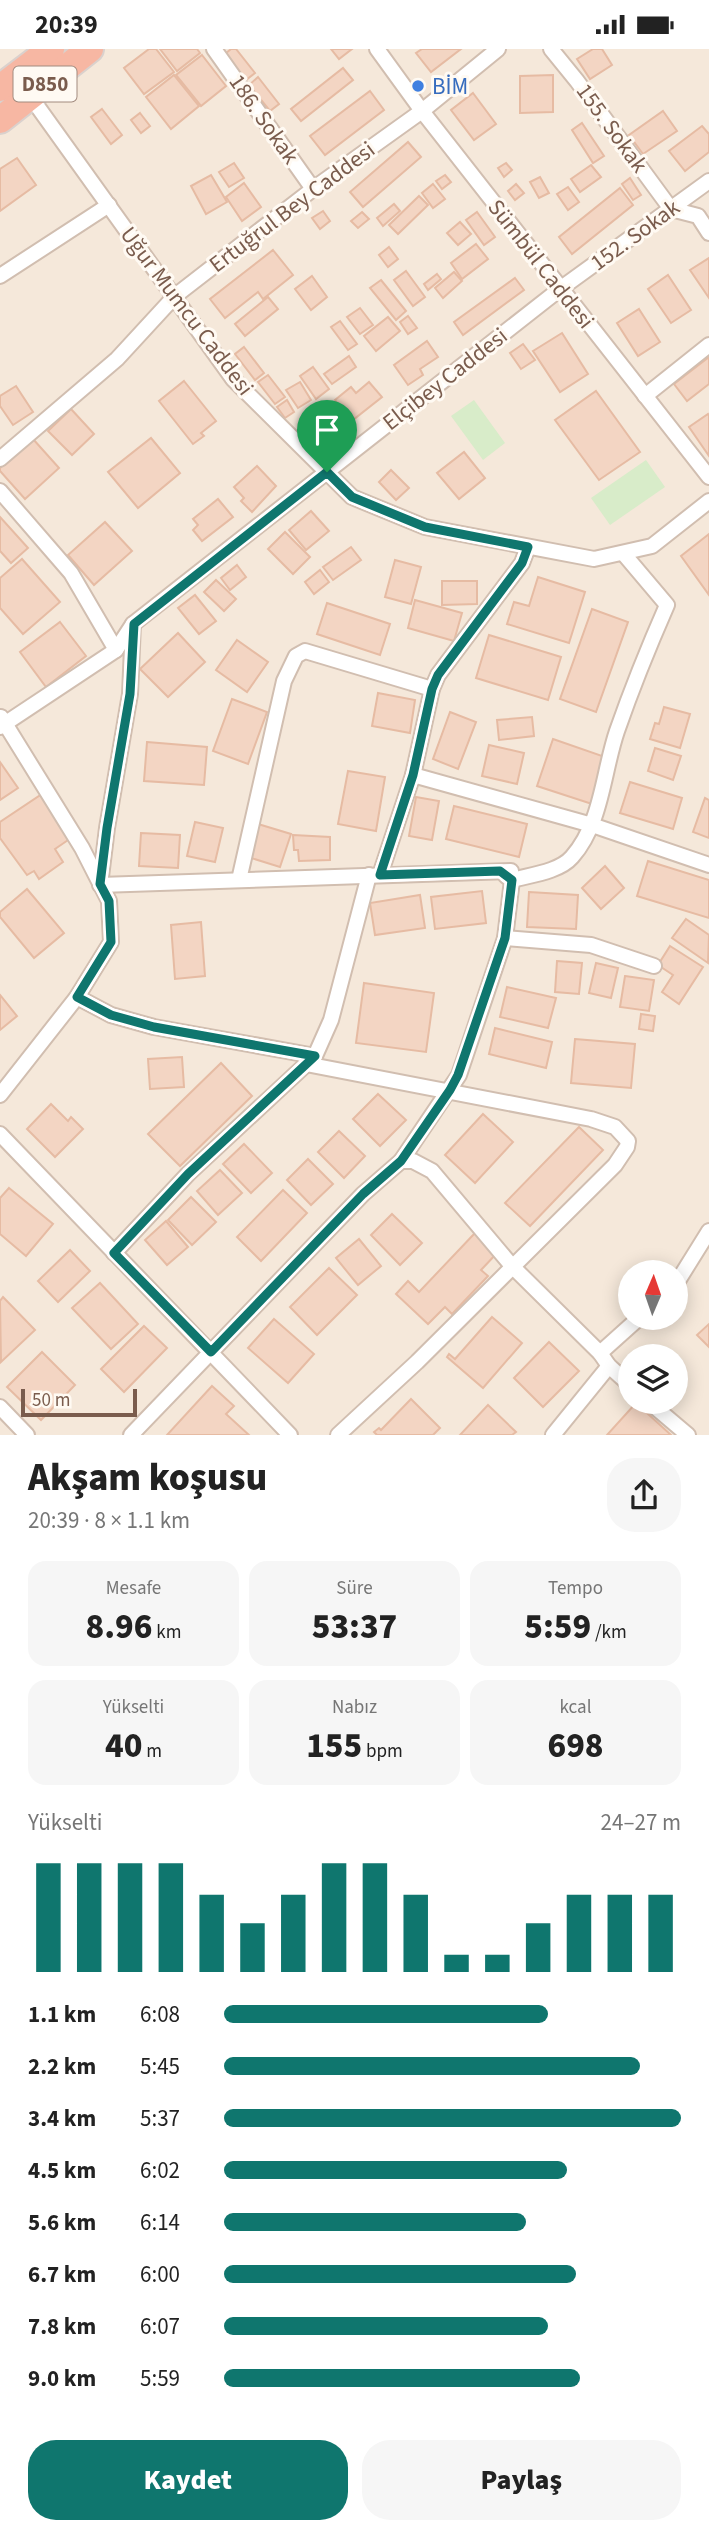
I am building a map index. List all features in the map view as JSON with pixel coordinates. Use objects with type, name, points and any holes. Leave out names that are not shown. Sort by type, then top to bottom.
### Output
[{"type":"highway","name":"D850","points":[[0,88],[51,49]]},
{"type":"highway","name":"D850","points":[[0,120],[90,49]]},
{"type":"street","name":"186. Sokak","points":[[214,49],[313,189]]},
{"type":"street","name":"Sümbül Caddesi","points":[[377,49],[560,289],[709,477]]},
{"type":"street","name":"Ertuğrul Bey Caddesi","points":[[0,459],[117,359],[175,296],[313,189],[422,111],[498,49]]},
{"type":"street","name":"155. Sokak","points":[[551,49],[671,209]]},
{"type":"street","name":"Uğur Mumcu Caddesi","points":[[30,96],[233,379],[352,497],[425,527],[594,559],[652,546],[709,501]]},
{"type":"street","name":"152. Sokak","points":[[560,289],[709,181]]},
{"type":"street","points":[[0,276],[109,205]]},
{"type":"street","points":[[671,209],[698,216],[709,233]]},
{"type":"street","name":"Elçibey Caddesi","points":[[2,722],[116,650],[134,624],[560,289]]},
{"type":"street","points":[[645,396],[709,345]]},
{"type":"street","points":[[0,491],[71,573],[116,650]]},
{"type":"street","points":[[114,1253],[188,1174],[311,1060],[331,1020],[375,875],[413,775],[432,689],[448,659],[522,563],[528,547]]},
{"type":"street","points":[[100,884],[375,875],[506,876],[560,866],[572,858],[592,825],[616,733],[667,605],[623,552]]},
{"type":"street","points":[[100,884],[130,694],[134,624]]},
{"type":"street","points":[[239,880],[284,681],[296,656],[305,651],[432,689]]},
{"type":"street","points":[[0,1095],[77,997],[111,942],[109,901],[82,848],[2,722]]},
{"type":"street","points":[[413,775],[592,825],[709,865]]},
{"type":"street","points":[[131,1435],[363,1194],[401,1161],[450,1090],[458,1075],[505,938],[506,876]]},
{"type":"street","points":[[505,938],[591,945],[654,966]]},
{"type":"street","points":[[77,997],[111,1015],[154,1027],[591,1119],[615,1128],[628,1141],[628,1147],[615,1165],[417,1362],[338,1435]]},
{"type":"street","points":[[0,1134],[290,1435]]},
{"type":"street","points":[[401,1161],[413,1161],[432,1171],[512,1266],[618,1374]]},
{"type":"street","points":[[688,1265],[709,1231]]},
{"type":"street","points":[[600,1353],[626,1330]]},
{"type":"street","points":[[553,1435],[609,1366]]},
{"type":"street","points":[[0,1407],[27,1435]]},
{"type":"street","points":[[663,1414],[688,1435]]},
{"type":"shaded area","points":[[0,49],[709,49],[709,1435],[0,1435]]},
{"type":"green space","points":[[474,400],[505,443],[483,460],[451,416]]},
{"type":"green space","points":[[646,460],[665,487],[610,525],[591,498]]},
{"type":"building","points":[[149,49],[156,49],[174,72],[144,94],[124,68]]},
{"type":"building","points":[[160,49],[197,49],[200,53],[177,71]]},
{"type":"building","points":[[236,49],[255,73],[246,80],[225,54]]},
{"type":"building","points":[[331,49],[352,49],[339,59]]},
{"type":"building","points":[[422,49],[461,49],[431,72],[416,53]]},
{"type":"building","points":[[593,49],[602,49],[612,65],[590,79],[577,59]]},
{"type":"building","points":[[202,55],[226,86],[201,106],[176,75]]},
{"type":"building","points":[[343,68],[353,80],[301,121],[291,109]]},
{"type":"building","points":[[174,75],[199,106],[171,129],[146,97]]},
{"type":"building","points":[[553,75],[553,112],[520,113],[520,76]]},
{"type":"building","points":[[258,77],[279,104],[270,111],[249,85]]},
{"type":"building","points":[[370,91],[384,110],[325,155],[310,136]]},
{"type":"building","points":[[473,93],[496,124],[474,140],[451,110]]},
{"type":"building","points":[[102,109],[122,135],[111,144],[91,117]]},
{"type":"building","points":[[663,111],[677,131],[643,154],[629,135]]},
{"type":"building","points":[[140,113],[150,126],[141,133],[131,120]]},
{"type":"building","points":[[582,123],[604,156],[593,163],[572,130]]},
{"type":"building","points":[[702,126],[709,134],[709,152],[685,171],[669,151]]},
{"type":"building","points":[[408,142],[421,157],[363,207],[350,192]]},
{"type":"building","points":[[17,158],[36,185],[0,211],[0,169]]},
{"type":"building","points":[[234,163],[244,178],[229,187],[219,172]]},
{"type":"building","points":[[506,163],[512,170],[504,177],[498,168]]},
{"type":"building","points":[[591,165],[601,177],[580,192],[571,179]]},
{"type":"building","points":[[211,175],[227,202],[206,214],[191,186]]},
{"type":"building","points":[[445,175],[451,182],[442,189],[436,181]]},
{"type":"building","points":[[540,177],[549,193],[539,198],[530,182]]},
{"type":"building","points":[[630,178],[641,195],[633,200],[622,184]]},
{"type":"building","points":[[244,183],[261,207],[242,221],[226,197]]},
{"type":"building","points":[[433,184],[445,199],[433,208],[422,193]]},
{"type":"building","points":[[516,184],[524,193],[515,200],[508,191]]},
{"type":"building","points":[[568,187],[579,202],[568,210],[557,194]]},
{"type":"building","points":[[620,188],[633,205],[572,254],[559,237]]},
{"type":"building","points":[[419,196],[428,205],[398,234],[389,225]]},
{"type":"building","points":[[394,204],[400,211],[383,226],[377,218]]},
{"type":"building","points":[[323,211],[330,221],[320,229],[312,218]]},
{"type":"building","points":[[362,212],[369,219],[358,228],[351,221]]},
{"type":"building","points":[[477,212],[495,237],[484,245],[466,220]]},
{"type":"building","points":[[460,222],[471,234],[458,245],[447,233]]},
{"type":"building","points":[[476,244],[488,259],[462,279],[451,263]]},
{"type":"building","points":[[389,247],[398,259],[388,267],[379,255]]},
{"type":"building","points":[[273,250],[293,275],[263,299],[258,292],[225,318],[210,299]]},
{"type":"building","points":[[709,258],[709,298],[690,270]]},
{"type":"building","points":[[406,271],[425,297],[413,306],[394,280]]},
{"type":"building","points":[[454,272],[462,281],[443,298],[435,288]]},
{"type":"building","points":[[437,274],[441,279],[428,290],[424,284]]},
{"type":"building","points":[[668,275],[691,310],[671,323],[648,289]]},
{"type":"building","points":[[312,276],[327,297],[311,310],[295,289]]},
{"type":"building","points":[[515,278],[524,290],[463,335],[454,322]]},
{"type":"building","points":[[381,280],[406,311],[396,320],[370,288]]},
{"type":"building","points":[[268,297],[278,309],[245,336],[235,324]]},
{"type":"building","points":[[360,308],[373,325],[360,334],[347,317]]},
{"type":"building","points":[[639,309],[660,342],[638,356],[617,323]]},
{"type":"building","points":[[408,316],[417,328],[408,334],[400,322]]},
{"type":"building","points":[[388,317],[400,331],[376,351],[364,336]]},
{"type":"building","points":[[340,321],[357,344],[348,350],[331,327]]},
{"type":"building","points":[[562,333],[588,374],[560,392],[533,351]]},
{"type":"building","points":[[427,341],[438,357],[420,369],[423,375],[408,385],[394,365]]},
{"type":"building","points":[[523,344],[535,360],[521,369],[510,353]]},
{"type":"building","points":[[244,347],[264,373],[255,380],[235,354]]},
{"type":"building","points":[[349,356],[356,367],[332,384],[324,374]]},
{"type":"building","points":[[709,357],[709,384],[687,401],[674,384]]},
{"type":"building","points":[[313,367],[329,389],[316,399],[300,376]]},
{"type":"building","points":[[268,375],[285,397],[275,404],[258,382]]},
{"type":"building","points":[[184,381],[216,421],[201,433],[204,436],[193,444],[159,401]]},
{"type":"building","points":[[300,382],[311,400],[298,408],[286,390]]},
{"type":"building","points":[[369,382],[382,397],[320,446],[308,430],[339,406],[335,400],[351,387],[356,393]]},
{"type":"building","points":[[16,386],[33,412],[13,425],[0,406],[0,396]]},
{"type":"building","points":[[596,391],[640,452],[599,480],[555,420]]},
{"type":"building","points":[[287,400],[294,412],[285,418],[277,407]]},
{"type":"building","points":[[71,409],[94,434],[72,455],[48,431]]},
{"type":"building","points":[[708,414],[709,416],[709,456],[689,427]]},
{"type":"building","points":[[151,438],[180,473],[138,508],[108,472]]},
{"type":"building","points":[[33,439],[59,468],[25,499],[0,468]]},
{"type":"building","points":[[464,452],[485,478],[459,499],[437,473]]},
{"type":"building","points":[[257,466],[276,486],[252,512],[241,501],[244,498],[234,487]]},
{"type":"building","points":[[391,470],[409,488],[396,500],[379,482]]},
{"type":"building","points":[[218,499],[233,517],[202,541],[193,530],[198,525],[193,519]]},
{"type":"building","points":[[311,511],[329,531],[306,550],[289,530]]},
{"type":"building","points":[[0,517],[28,548],[11,563],[0,551]]},
{"type":"building","points":[[105,522],[132,551],[94,585],[68,555]]},
{"type":"building","points":[[285,532],[310,557],[293,574],[268,549]]},
{"type":"building","points":[[709,534],[709,595],[681,556]]},
{"type":"building","points":[[351,547],[361,560],[333,580],[323,567]]},
{"type":"building","points":[[22,559],[60,602],[23,634],[0,608],[0,578]]},
{"type":"building","points":[[395,560],[421,567],[411,604],[385,597]]},
{"type":"building","points":[[237,565],[246,577],[230,590],[221,578]]},
{"type":"building","points":[[320,570],[329,582],[314,594],[305,582]]},
{"type":"building","points":[[538,577],[585,592],[569,643],[507,624],[514,602],[529,606]]},
{"type":"building","points":[[216,580],[236,599],[224,611],[204,592]]},
{"type":"building","points":[[442,581],[477,581],[477,604],[442,605]]},
{"type":"building","points":[[195,595],[216,621],[199,634],[178,608]]},
{"type":"building","points":[[415,600],[462,613],[454,641],[408,628]]},
{"type":"building","points":[[327,603],[390,624],[380,655],[317,634]]},
{"type":"building","points":[[592,609],[628,622],[596,712],[560,699]]},
{"type":"building","points":[[60,622],[86,656],[46,687],[20,652]]},
{"type":"building","points":[[178,633],[205,662],[168,697],[140,669]]},
{"type":"building","points":[[489,635],[561,657],[548,700],[476,678]]},
{"type":"building","points":[[237,640],[268,662],[247,692],[216,670]]},
{"type":"building","points":[[378,693],[415,700],[410,733],[372,726]]},
{"type":"building","points":[[232,699],[267,712],[248,764],[213,751]]},
{"type":"building","points":[[664,707],[690,714],[680,748],[650,739],[655,723],[659,724]]},
{"type":"building","points":[[450,712],[476,722],[458,769],[433,759]]},
{"type":"building","points":[[532,717],[534,736],[499,740],[497,720]]},
{"type":"building","points":[[553,739],[608,758],[592,804],[537,786]]},
{"type":"building","points":[[147,742],[207,747],[204,785],[144,781]]},
{"type":"building","points":[[489,745],[524,753],[517,784],[482,776]]},
{"type":"building","points":[[655,748],[681,756],[673,780],[648,771]]},
{"type":"building","points":[[0,762],[18,788],[0,800]]},
{"type":"building","points":[[348,771],[385,777],[376,831],[338,824]]},
{"type":"building","points":[[630,782],[682,798],[673,829],[620,813]]},
{"type":"building","points":[[42,794],[71,838],[55,849],[63,862],[39,879],[34,871],[27,875],[0,838],[0,822]]},
{"type":"building","points":[[416,797],[439,801],[432,840],[409,836]]},
{"type":"building","points":[[705,798],[709,800],[709,838],[693,832]]},
{"type":"building","points":[[454,806],[527,824],[519,857],[446,839]]},
{"type":"building","points":[[195,822],[223,828],[215,862],[187,856]]},
{"type":"building","points":[[258,824],[291,834],[280,867],[248,857]]},
{"type":"building","points":[[141,833],[180,835],[178,868],[139,866]]},
{"type":"building","points":[[293,835],[330,837],[330,860],[299,861],[298,850],[294,850]]},
{"type":"building","points":[[648,861],[709,880],[709,918],[637,896]]},
{"type":"building","points":[[605,866],[624,888],[601,909],[582,888]]},
{"type":"building","points":[[27,889],[64,933],[34,958],[0,917],[0,912]]},
{"type":"building","points":[[482,891],[486,923],[435,929],[431,897]]},
{"type":"building","points":[[529,892],[578,895],[576,929],[527,927]]},
{"type":"building","points":[[420,895],[425,928],[375,935],[370,903]]},
{"type":"building","points":[[686,919],[709,935],[708,963],[672,938]]},
{"type":"building","points":[[201,922],[205,976],[175,979],[171,925]]},
{"type":"building","points":[[670,946],[703,967],[679,1004],[662,992],[673,975],[658,965]]},
{"type":"building","points":[[557,961],[582,963],[579,994],[555,992]]},
{"type":"building","points":[[596,963],[618,968],[611,998],[589,993]]},
{"type":"building","points":[[625,976],[654,980],[649,1011],[620,1007]]},
{"type":"building","points":[[364,983],[434,993],[426,1052],[356,1043]]},
{"type":"building","points":[[507,987],[556,998],[548,1028],[500,1017]]},
{"type":"building","points":[[0,995],[17,1016],[0,1030]]},
{"type":"building","points":[[641,1014],[655,1016],[653,1031],[639,1029]]},
{"type":"building","points":[[495,1028],[552,1042],[546,1068],[489,1054]]},
{"type":"building","points":[[575,1039],[635,1044],[631,1088],[571,1083]]},
{"type":"building","points":[[182,1057],[184,1087],[150,1089],[148,1059]]},
{"type":"building","points":[[221,1063],[252,1096],[180,1166],[148,1134]]},
{"type":"building","points":[[378,1094],[406,1120],[380,1146],[353,1119]]},
{"type":"building","points":[[51,1104],[68,1121],[71,1117],[83,1129],[55,1157],[27,1129]]},
{"type":"building","points":[[483,1114],[513,1142],[475,1183],[445,1155]]},
{"type":"building","points":[[579,1127],[603,1150],[530,1226],[505,1203]]},
{"type":"building","points":[[339,1131],[365,1156],[344,1178],[318,1152]]},
{"type":"building","points":[[244,1144],[272,1173],[251,1193],[223,1164]]},
{"type":"building","points":[[308,1159],[333,1184],[311,1205],[287,1180]]},
{"type":"building","points":[[220,1170],[242,1193],[218,1215],[197,1191]]},
{"type":"building","points":[[9,1188],[53,1224],[26,1256],[0,1234],[0,1198]]},
{"type":"building","points":[[283,1190],[307,1213],[261,1261],[237,1237]]},
{"type":"building","points":[[191,1197],[216,1222],[192,1245],[168,1220]]},
{"type":"building","points":[[392,1214],[422,1243],[400,1265],[371,1235]]},
{"type":"building","points":[[166,1221],[188,1247],[167,1265],[145,1240]]},
{"type":"building","points":[[475,1233],[497,1253],[481,1270],[488,1276],[452,1314],[445,1307],[428,1324],[396,1294],[408,1281],[419,1292]]},
{"type":"building","points":[[359,1239],[381,1266],[358,1285],[336,1258]]},
{"type":"building","points":[[70,1250],[90,1271],[58,1302],[38,1281]]},
{"type":"building","points":[[329,1268],[357,1295],[317,1335],[290,1307]]},
{"type":"building","points":[[100,1283],[138,1324],[111,1349],[72,1308]]},
{"type":"building","points":[[3,1297],[35,1330],[1,1362],[0,1301]]},
{"type":"building","points":[[492,1317],[522,1343],[483,1388],[447,1357],[449,1354],[455,1359]]},
{"type":"building","points":[[274,1319],[314,1354],[288,1383],[248,1348]]},
{"type":"building","points":[[709,1324],[709,1347],[697,1335]]},
{"type":"building","points":[[144,1326],[167,1348],[124,1392],[101,1369]]},
{"type":"building","points":[[549,1342],[579,1371],[543,1407],[514,1378]]},
{"type":"building","points":[[42,1352],[75,1385],[41,1420],[7,1387]]},
{"type":"building","points":[[212,1386],[234,1406],[226,1414],[249,1435],[167,1435]]},
{"type":"building","points":[[411,1399],[440,1428],[433,1435],[377,1435],[374,1432],[379,1428],[381,1430]]},
{"type":"building","points":[[488,1405],[516,1432],[512,1435],[460,1435]]},
{"type":"building","points":[[626,1414],[648,1414],[671,1435],[607,1435]]},
{"type":"place","name":"BİM","points":[[418,86]]},
{"type":"route","points":[[327,472],[352,497],[425,527],[528,547],[522,563],[438,675],[432,689],[413,775],[380,875],[500,871],[512,880],[505,938],[458,1075],[401,1161],[363,1194],[211,1352],[114,1253],[188,1174],[315,1056],[154,1027],[111,1015],[77,997],[111,942],[109,901],[100,884],[130,694],[134,624],[327,472]]}]
